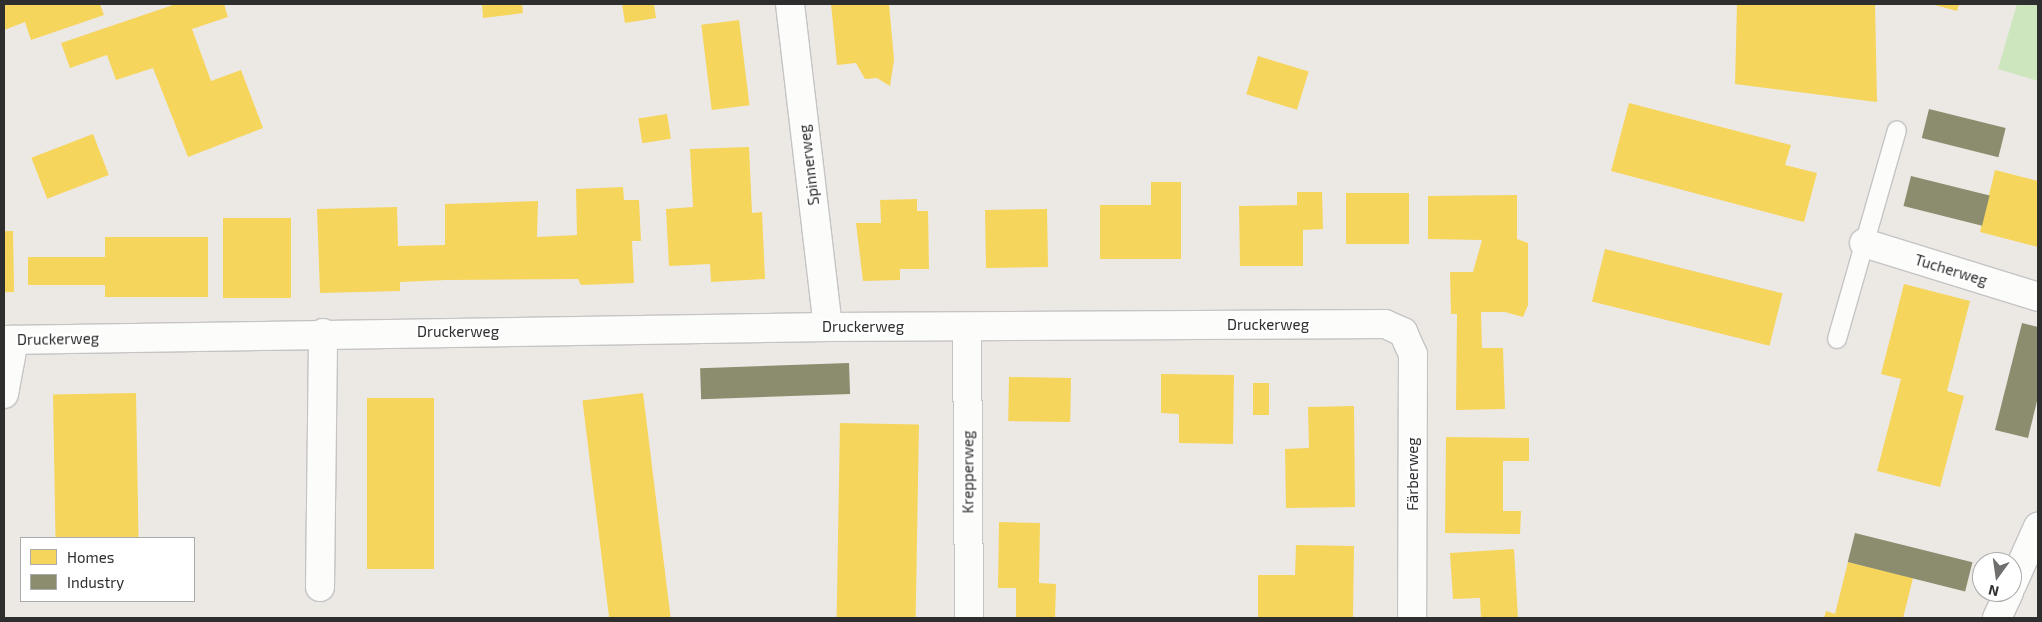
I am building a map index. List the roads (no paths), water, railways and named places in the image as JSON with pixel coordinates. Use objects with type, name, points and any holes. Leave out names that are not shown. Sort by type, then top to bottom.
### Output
[{"type":"street","name":"Spinnerweg","points":[[790,4],[828,327]]},
{"type":"street","name":"Tucherweg","points":[[1864,243],[2038,297]]},
{"type":"street","name":"Druckerweg","points":[[9,340],[322,333],[828,327],[1385,324],[1403,332]]},
{"type":"street","name":"Krepperweg","points":[[967,327],[969,618]]},
{"type":"street","name":"Färberweg","points":[[1403,332],[1414,354],[1412,618]]},
{"type":"street","points":[[320,587],[322,333]]},
{"type":"street","points":[[4,394],[9,340]]},
{"type":"street","points":[[2022,563],[2038,527]]},
{"type":"street","points":[[1997,618],[2004,602]]},
{"type":"lane","points":[[1837,339],[1897,130]]}]
